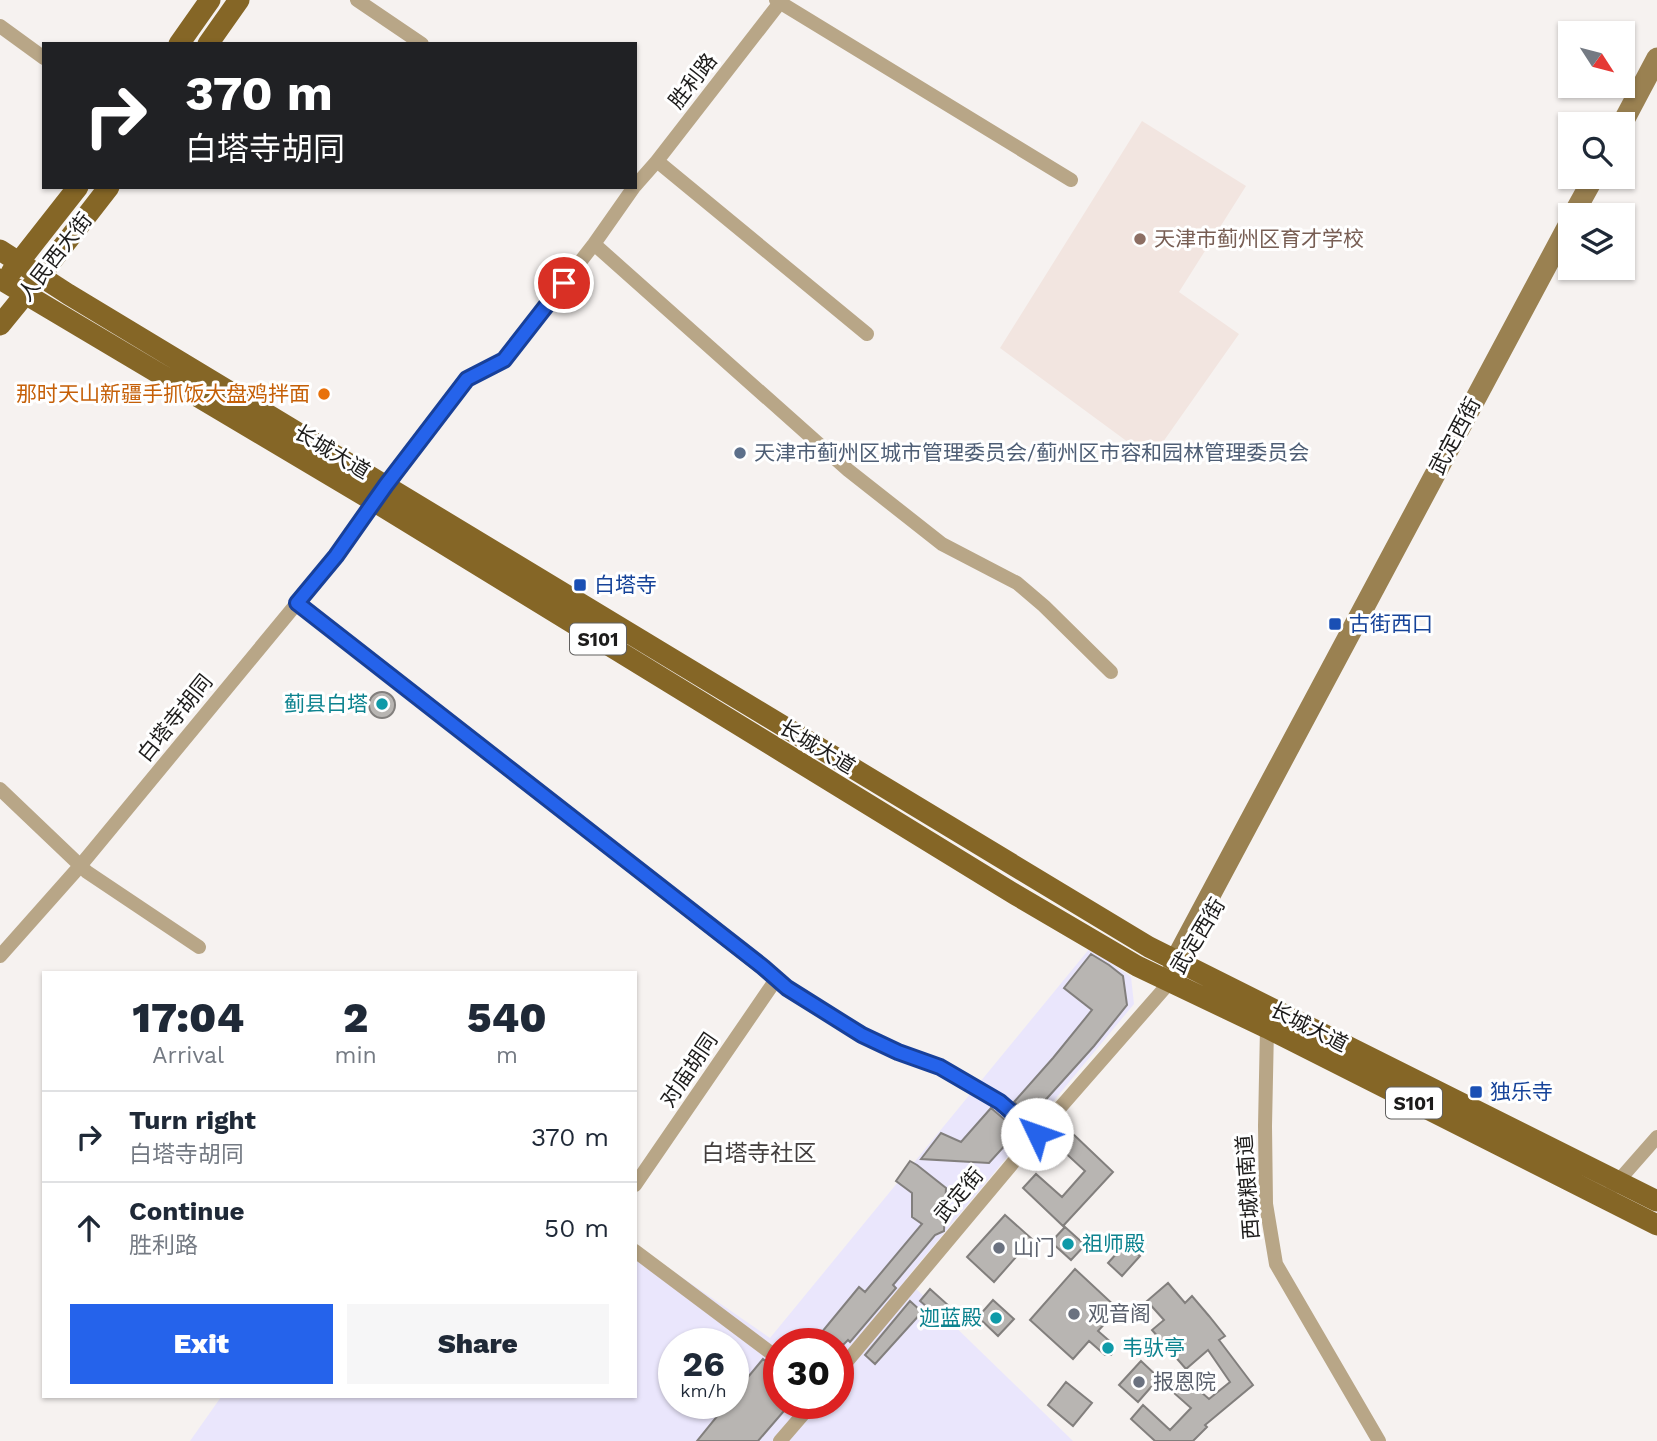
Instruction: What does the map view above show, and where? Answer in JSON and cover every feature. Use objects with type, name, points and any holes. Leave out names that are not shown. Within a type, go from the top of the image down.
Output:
[{"type":"main road","points":[[180,42],[210,0]]},
{"type":"main road","points":[[209,42],[239,0]]},
{"type":"main road","name":"人民西大街","points":[[1,282],[76,189]]},
{"type":"main road","name":"人民西大街","points":[[0,325],[107,189]]},
{"type":"main road","name":"长城大道","points":[[0,250],[1016,895],[1137,966],[1267,1028],[1657,1226]]},
{"type":"main road","name":"长城大道","points":[[1,282],[381,493],[810,743],[1149,947],[1657,1201]]},
{"type":"street","points":[[357,0],[419,42]]},
{"type":"street","points":[[780,1],[1071,180]]},
{"type":"street","name":"胜利路","points":[[637,185],[780,1]]},
{"type":"street","points":[[0,26],[42,57]]},
{"type":"street","points":[[1628,112],[1657,58]]},
{"type":"street","points":[[1635,117],[1657,76]]},
{"type":"street","points":[[657,161],[867,334]]},
{"type":"street","name":"胜利路","points":[[381,493],[467,379],[504,360],[634,189]]},
{"type":"street","points":[[594,244],[848,470],[942,544],[1017,583],[1111,672]]},
{"type":"street","name":"武定西街","points":[[1181,962],[1558,245]]},
{"type":"street","name":"武定西街","points":[[1170,982],[1558,263]]},
{"type":"street","name":"白塔寺胡同","points":[[0,956],[80,866],[336,556],[381,493]]},
{"type":"street","points":[[297,603],[787,988],[862,1035],[940,1067],[1000,1102],[1037,1134]]},
{"type":"street","points":[[0,789],[87,872],[199,947]]},
{"type":"street","name":"对庙胡同","points":[[637,1182],[776,978]]},
{"type":"street","name":"武定街","points":[[854,1353],[1037,1134],[1170,982]]},
{"type":"street","name":"西城粮南道","points":[[1267,1028],[1266,1203],[1276,1264],[1379,1441]]},
{"type":"street","points":[[1604,1199],[1616,1181],[1657,1137]]},
{"type":"street","points":[[637,1252],[763,1347]]},
{"type":"street","points":[[780,1441],[799,1419]]},
{"type":"shaded area","name":"天津市蓟州区育才学校","points":[[1142,121],[1246,186],[1179,292],[1239,334],[1151,459],[1000,348]]},
{"type":"shaded area","points":[[1090,948],[1131,977],[1134,1004],[906,1279],[1073,1441],[190,1441],[220,1398],[637,1398],[637,1246],[763,1333],[763,1419],[854,1419],[854,1328],[778,1328]]},
{"type":"building","name":"蓟县白塔","points":[[382,692],[391,696],[395,705],[391,714],[382,718],[373,714],[369,705],[373,696]]},
{"type":"building","points":[[1091,954],[1123,976],[1127,1005],[1031,1116],[1014,1102],[1092,1010],[1064,988]]},
{"type":"building","points":[[991,1108],[1018,1131],[989,1163],[921,1159],[941,1133],[961,1142]]},
{"type":"building","points":[[1072,1133],[1113,1172],[1063,1226],[1023,1188],[1036,1174],[1062,1197],[1085,1171],[1059,1147]]},
{"type":"building","points":[[910,1161],[946,1188],[944,1231],[935,1235],[893,1285],[896,1288],[854,1337],[854,1328],[825,1328],[859,1287],[865,1292],[922,1224],[912,1217],[912,1193],[896,1181]]},
{"type":"building","name":"山门","points":[[1005,1215],[1032,1239],[994,1282],[967,1257]]},
{"type":"building","name":"祖师殿","points":[[1065,1227],[1085,1245],[1071,1260],[1051,1242]]},
{"type":"building","points":[[1126,1243],[1140,1256],[1122,1276],[1108,1263]]},
{"type":"building","name":"观音阁","points":[[1075,1269],[1118,1309],[1098,1331],[1114,1345],[1111,1355],[1105,1355],[1089,1341],[1073,1359],[1030,1320]]},
{"type":"building","points":[[1168,1283],[1185,1303],[1192,1296],[1209,1316],[1225,1336],[1219,1340],[1253,1385],[1205,1425],[1207,1427],[1193,1441],[1155,1441],[1131,1419],[1143,1405],[1170,1430],[1191,1408],[1165,1385],[1177,1371],[1209,1399],[1230,1382],[1208,1350],[1186,1369],[1152,1330],[1164,1320],[1147,1301]]},
{"type":"building","points":[[930,1289],[949,1306],[939,1317],[920,1301]]},
{"type":"building","name":"迦蓝殿","points":[[993,1300],[1014,1319],[998,1336],[978,1317]]},
{"type":"building","points":[[910,1301],[922,1312],[875,1364],[865,1355]]},
{"type":"building","points":[[763,1359],[763,1419],[777,1419],[758,1441],[697,1441],[715,1419],[749,1419],[749,1376]]},
{"type":"building","name":"报恩院","points":[[1141,1361],[1159,1378],[1138,1402],[1119,1385]]},
{"type":"building","points":[[1066,1382],[1092,1403],[1073,1426],[1048,1405]]},
{"type":"place","name":"天津市蓟州区育才学校","points":[[1140,239]]},
{"type":"place","name":"那时天山新疆手抓饭大盘鸡拌面","points":[[324,394]]},
{"type":"place","name":"天津市蓟州区城市管理委员会/蓟州区市容和园林管理委员会","points":[[740,453]]},
{"type":"place","name":"白塔寺","points":[[580,585]]},
{"type":"place","name":"古街西口","points":[[1335,624]]},
{"type":"place","name":"蓟县白塔","points":[[382,704]]},
{"type":"place","name":"独乐寺","points":[[1476,1092]]},
{"type":"place","name":"祖师殿","points":[[1068,1244]]},
{"type":"place","name":"山门","points":[[999,1248]]},
{"type":"place","name":"观音阁","points":[[1074,1314]]},
{"type":"place","name":"迦蓝殿","points":[[996,1318]]},
{"type":"place","name":"韦驮亭","points":[[1108,1348]]},
{"type":"place","name":"报恩院","points":[[1139,1382]]},
{"type":"district","name":"白塔寺社区","points":[[759,1153]]},
{"type":"route","points":[[564,283],[504,360],[467,379],[336,556],[297,603],[787,988],[862,1035],[940,1067],[1000,1102],[1037,1134]]}]
